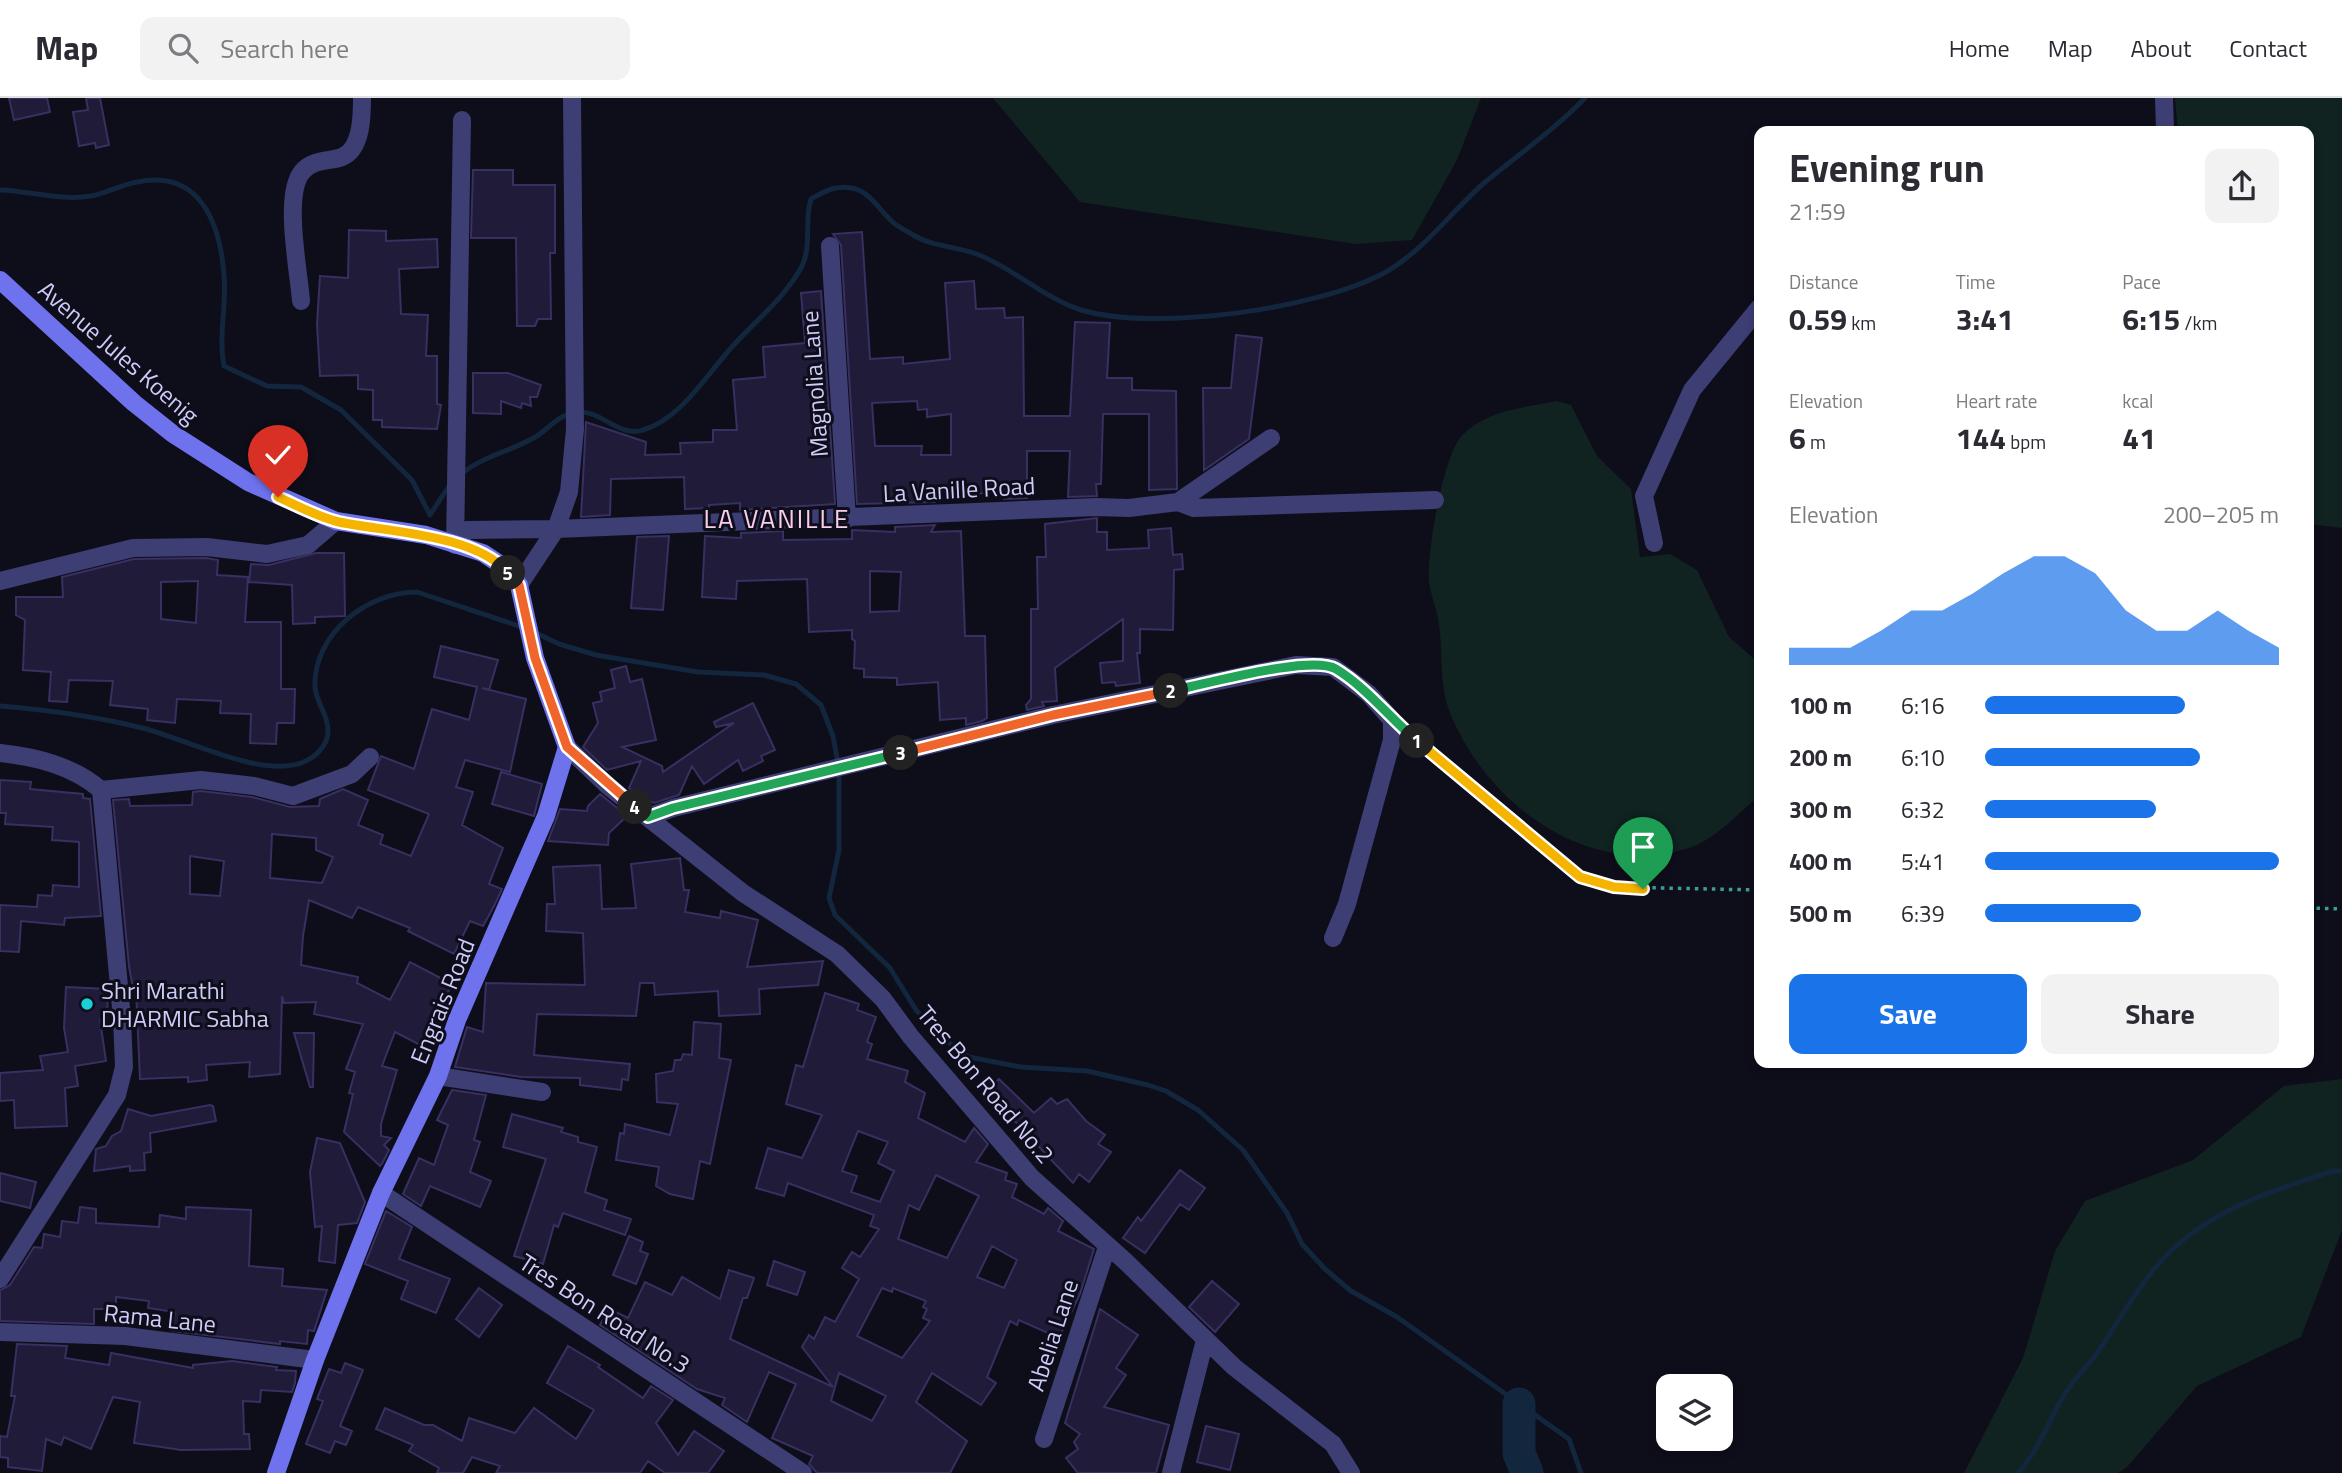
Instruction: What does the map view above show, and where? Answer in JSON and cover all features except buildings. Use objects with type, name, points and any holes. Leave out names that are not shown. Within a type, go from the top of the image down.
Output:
[{"type":"street","points":[[302,301],[294,227],[295,188],[302,172],[312,164],[344,157],[353,149],[362,115],[362,98]]},
{"type":"street","points":[[567,747],[528,635],[521,594],[556,529],[569,492],[575,429],[572,98]]},
{"type":"street","points":[[2164,98],[2165,126]]},
{"type":"street","points":[[455,545],[462,120]]},
{"type":"street","name":"Magnolia Lane","points":[[830,246],[847,519]]},
{"type":"street","name":"Avenue Jules Koenig","points":[[0,280],[134,403],[173,434],[248,482],[336,521],[426,535],[483,553],[504,567],[521,594]]},
{"type":"street","points":[[1654,543],[1644,496],[1692,390],[1754,314]]},
{"type":"street","name":"La Vanille Road","points":[[1178,502],[1271,438]]},
{"type":"street","name":"La Vanille Road","points":[[455,545],[467,530],[1129,508],[1178,502],[1194,508],[1434,500]]},
{"type":"street","points":[[0,581],[133,548],[207,547],[267,554],[308,545],[336,521]]},
{"type":"street","points":[[648,817],[673,808],[1053,715],[1296,665],[1333,667],[1369,694],[1392,720],[1392,740],[1347,904],[1333,938]]},
{"type":"street","name":"Tres Bon Road No.2","points":[[567,747],[608,786],[743,893],[837,954],[883,999],[1019,1164],[1234,1367],[1333,1444],[1351,1473]]},
{"type":"street","name":"Engrais Road","points":[[276,1473],[315,1360],[381,1193],[438,1076],[457,1020],[546,816],[567,747]]},
{"type":"street","points":[[0,753],[25,756],[81,774],[101,790],[201,780],[254,786],[293,796],[352,774],[370,758]]},
{"type":"street","points":[[0,1279],[117,1095],[124,1067],[101,790]]},
{"type":"street","points":[[438,1076],[542,1092]]},
{"type":"street","name":"Tres Bon Road No.3","points":[[381,1193],[803,1473]]},
{"type":"street","name":"Abelia Lane","points":[[1044,1439],[1107,1247]]},
{"type":"street","name":"Rama Lane","points":[[0,1332],[125,1336],[315,1360]]},
{"type":"street","points":[[1171,1473],[1205,1340]]},
{"type":"path","points":[[1392,720],[1580,877],[1614,887],[1754,890]]},
{"type":"path","points":[[2314,908],[2342,909]]},
{"type":"green space","points":[[993,98],[1481,98],[1457,160],[1412,240],[1356,244],[1080,202]]},
{"type":"green space","points":[[2175,98],[2342,98],[2342,528],[2314,525],[2314,126],[2178,126]]},
{"type":"green space","points":[[1557,401],[1571,405],[1597,456],[1631,489],[1640,557],[1670,554],[1697,570],[1729,637],[1754,659],[1754,800],[1716,833],[1686,849],[1649,855],[1612,853],[1577,843],[1544,826],[1515,804],[1488,777],[1467,746],[1450,713],[1443,680],[1439,624],[1429,582],[1430,551],[1437,508],[1448,466],[1460,438],[1480,421],[1518,408]]},
{"type":"green space","points":[[2342,1079],[2342,1230],[2301,1337],[2197,1386],[2127,1467],[2118,1473],[1964,1473],[2023,1358],[2055,1251],[2085,1201],[2193,1160],[2284,1086]]},
{"type":"waterway","points":[[461,474],[537,436],[572,413],[594,415],[618,427],[634,431],[643,430],[669,416],[692,394],[795,278],[805,258],[811,199],[833,189],[856,189],[872,200],[895,224],[913,235],[979,255],[1054,298],[1081,310],[1150,319],[1236,313],[1320,297],[1386,272],[1413,253],[1484,183],[1548,132],[1585,98]]},
{"type":"waterway","points":[[0,190],[80,197],[97,195],[137,182],[159,180],[177,184],[191,192],[203,204],[211,219],[222,256],[225,287],[222,343],[224,366],[267,386],[301,387],[341,410],[412,480],[430,515]]},
{"type":"waterway","points":[[430,515],[451,483]]},
{"type":"waterway","points":[[0,706],[107,720],[160,733],[247,762],[289,766],[306,761],[319,752],[326,742],[326,718],[315,687],[317,668],[323,650],[333,634],[362,608],[380,599],[417,592],[525,628]]},
{"type":"waterway","points":[[534,632],[559,644],[596,655],[698,672],[764,675],[796,684],[821,705],[833,736],[839,769],[839,850],[829,898],[835,915],[890,968],[916,1010],[941,1037],[969,1057],[1021,1067],[1087,1071],[1148,1085],[1166,1091],[1198,1110],[1243,1150],[1287,1213],[1302,1244],[1325,1269],[1351,1291],[1397,1317],[1569,1439],[1581,1473]]},
{"type":"waterway","points":[[2018,1473],[2038,1446],[2068,1389],[2100,1349],[2142,1284],[2172,1250],[2189,1235],[2227,1211],[2312,1178],[2342,1171]]},
{"type":"waterway","points":[[1519,1404],[1519,1453],[1527,1473]]},
{"type":"place","name":"Shri Marathi DHARMIC Sabha","points":[[87,1004]]},
{"type":"district","name":"LA VANILLE","points":[[777,518]]},
{"type":"route","points":[[278,497],[336,521],[426,535],[483,553],[504,567],[519,585],[528,635],[567,747],[608,786],[648,817],[673,808],[1053,715],[1296,665],[1333,667],[1369,694],[1392,720],[1580,877],[1614,887],[1643,889]]}]
